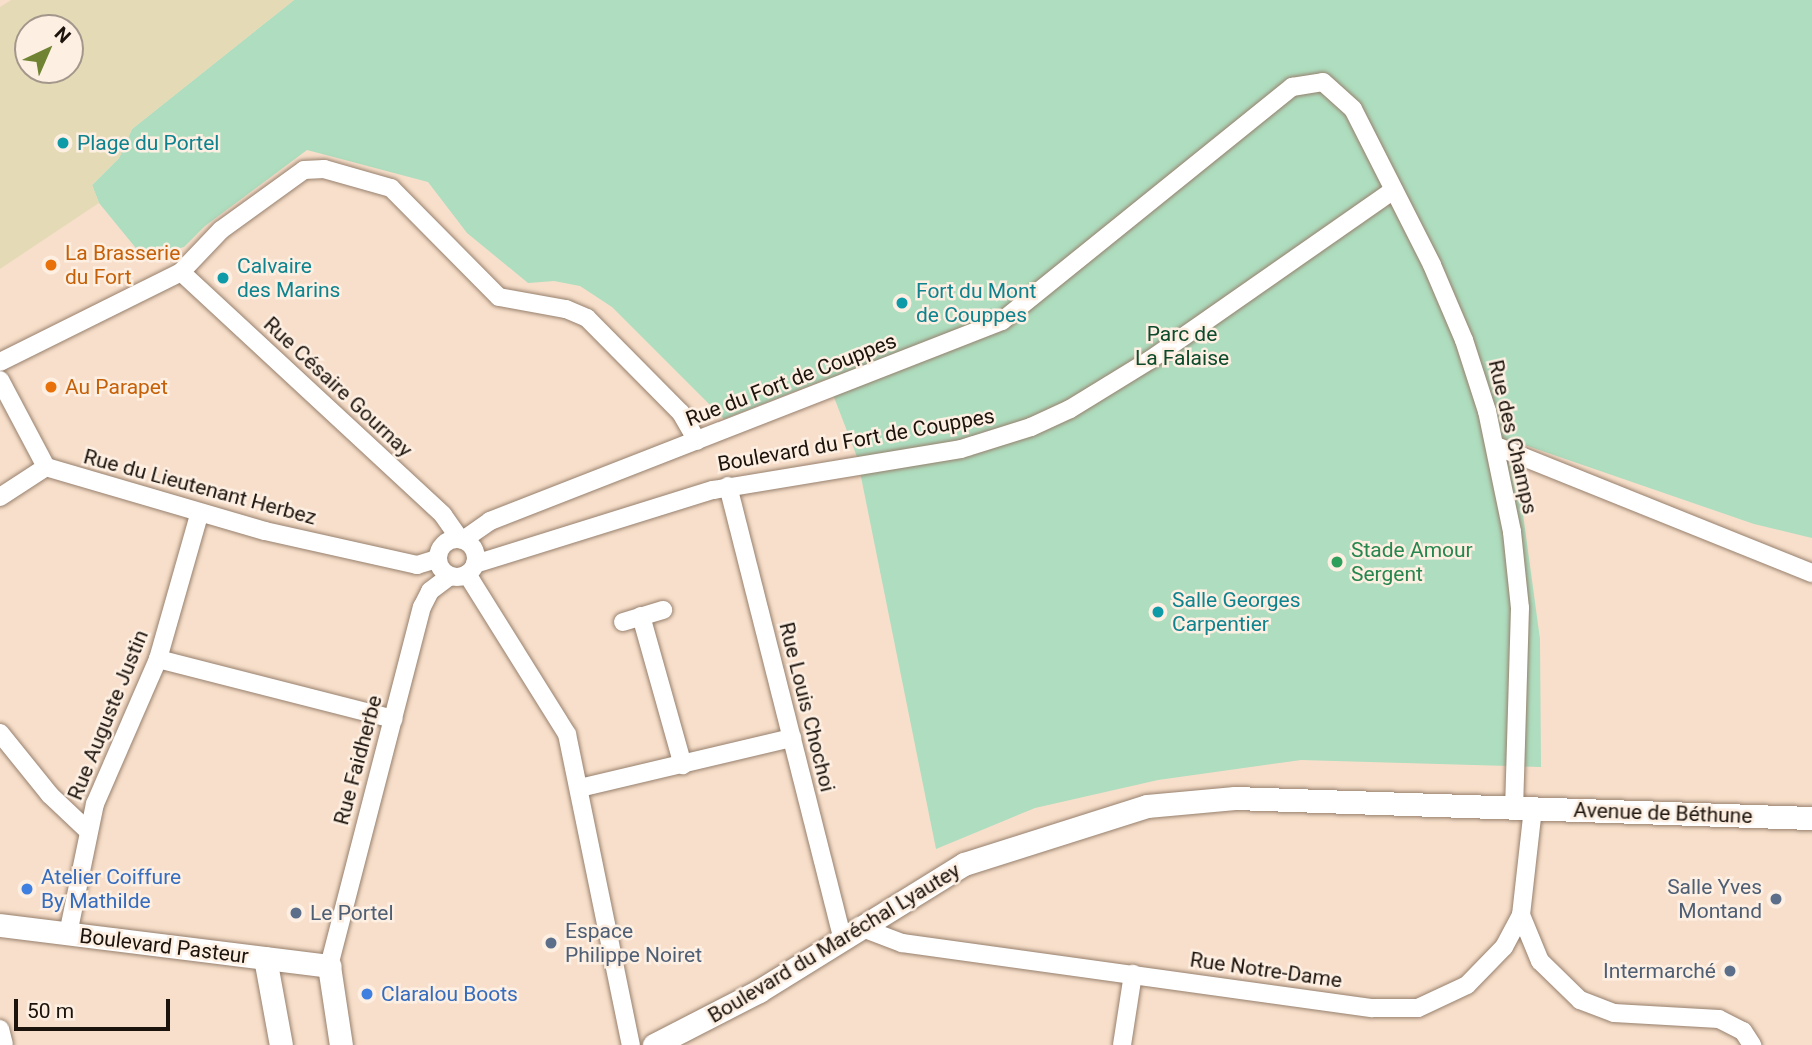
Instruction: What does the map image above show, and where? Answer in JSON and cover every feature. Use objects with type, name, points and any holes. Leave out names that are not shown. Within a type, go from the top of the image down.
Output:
[{"type":"street","name":"Rue des Champs","points":[[1316,81],[1330,85],[1348,101],[1394,190],[1464,340],[1496,446],[1512,532],[1520,616],[1524,807]]},
{"type":"street","name":"Rue du Fort de Couppes","points":[[438,559],[445,542],[462,539],[491,521],[1002,321],[1293,87],[1316,81]]},
{"type":"street","points":[[0,362],[181,272],[221,230],[304,170],[324,169],[391,188],[405,197],[456,259],[499,297],[566,309],[587,318],[681,413],[697,441]]},
{"type":"street","name":"Boulevard du Fort de Couppes","points":[[464,571],[728,486],[961,449],[1046,421],[1150,360],[1394,190]]},
{"type":"street","name":"Rue Césaire Gournay","points":[[181,272],[443,515],[475,551],[464,571]]},
{"type":"street","points":[[0,380],[46,467],[0,497]]},
{"type":"street","points":[[1496,446],[1812,573]]},
{"type":"street","name":"Rue du Lieutenant Herbez","points":[[46,467],[198,514],[417,565],[438,559]]},
{"type":"street","name":"Rue Louis Chochoi","points":[[728,486],[792,738],[851,933]]},
{"type":"street","name":"Rue Auguste Justin","points":[[68,934],[88,831],[103,782],[158,659],[198,514]]},
{"type":"street","points":[[438,559],[464,571],[514,654],[563,725],[580,788],[631,1045]]},
{"type":"street","name":"Rue Faidherbe","points":[[328,966],[425,599],[464,571]]},
{"type":"street","points":[[623,622],[663,610]]},
{"type":"street","points":[[642,617],[683,765]]},
{"type":"street","points":[[158,659],[393,719]]},
{"type":"street","points":[[0,733],[50,795],[88,831]]},
{"type":"street","points":[[580,788],[792,738]]},
{"type":"street","name":"Boulevard du Maréchal Lyautey","points":[[654,1045],[730,1007],[980,858],[1147,806],[1235,798],[1524,807]]},
{"type":"street","name":"Avenue de Béthune","points":[[1524,807],[1812,818]]},
{"type":"street","name":"Rue Notre-Dame","points":[[851,933],[902,943],[1373,1008],[1418,1008],[1444,1000],[1479,975],[1504,947],[1521,915],[1524,807]]},
{"type":"street","points":[[1521,915],[1540,961],[1580,1000],[1614,1013],[1719,1019],[1735,1025],[1752,1045]]},
{"type":"street","name":"Boulevard Pasteur","points":[[0,925],[328,966]]},
{"type":"street","points":[[265,958],[281,1045]]},
{"type":"street","points":[[328,966],[341,1045]]},
{"type":"street","points":[[1122,1045],[1133,974]]},
{"type":"street","points":[[0,1029],[4,1045]]},
{"type":"green space","name":"Parc de La Falaise","points":[[294,0],[1812,0],[1812,538],[1754,524],[1513,441],[1540,639],[1541,767],[1301,760],[1158,780],[1035,808],[936,849],[857,457],[827,379],[724,419],[612,307],[580,286],[554,281],[528,283],[467,233],[428,182],[307,150],[205,226],[184,247],[144,258],[99,203],[92,185],[119,158],[132,129]]},
{"type":"sand","name":"Plage du Portel","points":[[11,0],[294,0],[132,129],[119,158],[92,185],[99,203],[0,269],[0,7]]},
{"type":"place","name":"Plage du Portel","points":[[63,143]]},
{"type":"place","name":"La Brasserie du Fort","points":[[51,265]]},
{"type":"place","name":"Calvaire des Marins","points":[[223,278]]},
{"type":"place","name":"Fort du Mont de Couppes","points":[[902,303]]},
{"type":"place","name":"Au Parapet","points":[[51,387]]},
{"type":"place","name":"Stade Amour Sergent","points":[[1337,562]]},
{"type":"place","name":"Salle Georges Carpentier","points":[[1158,612]]},
{"type":"place","name":"Atelier Coiffure By Mathilde","points":[[27,889]]},
{"type":"place","name":"Salle Yves Montand","points":[[1776,899]]},
{"type":"place","name":"Le Portel","points":[[296,913]]},
{"type":"place","name":"Espace Philippe Noiret","points":[[551,943]]},
{"type":"place","name":"Intermarché","points":[[1730,971]]},
{"type":"place","name":"Claralou Boots","points":[[367,994]]}]
